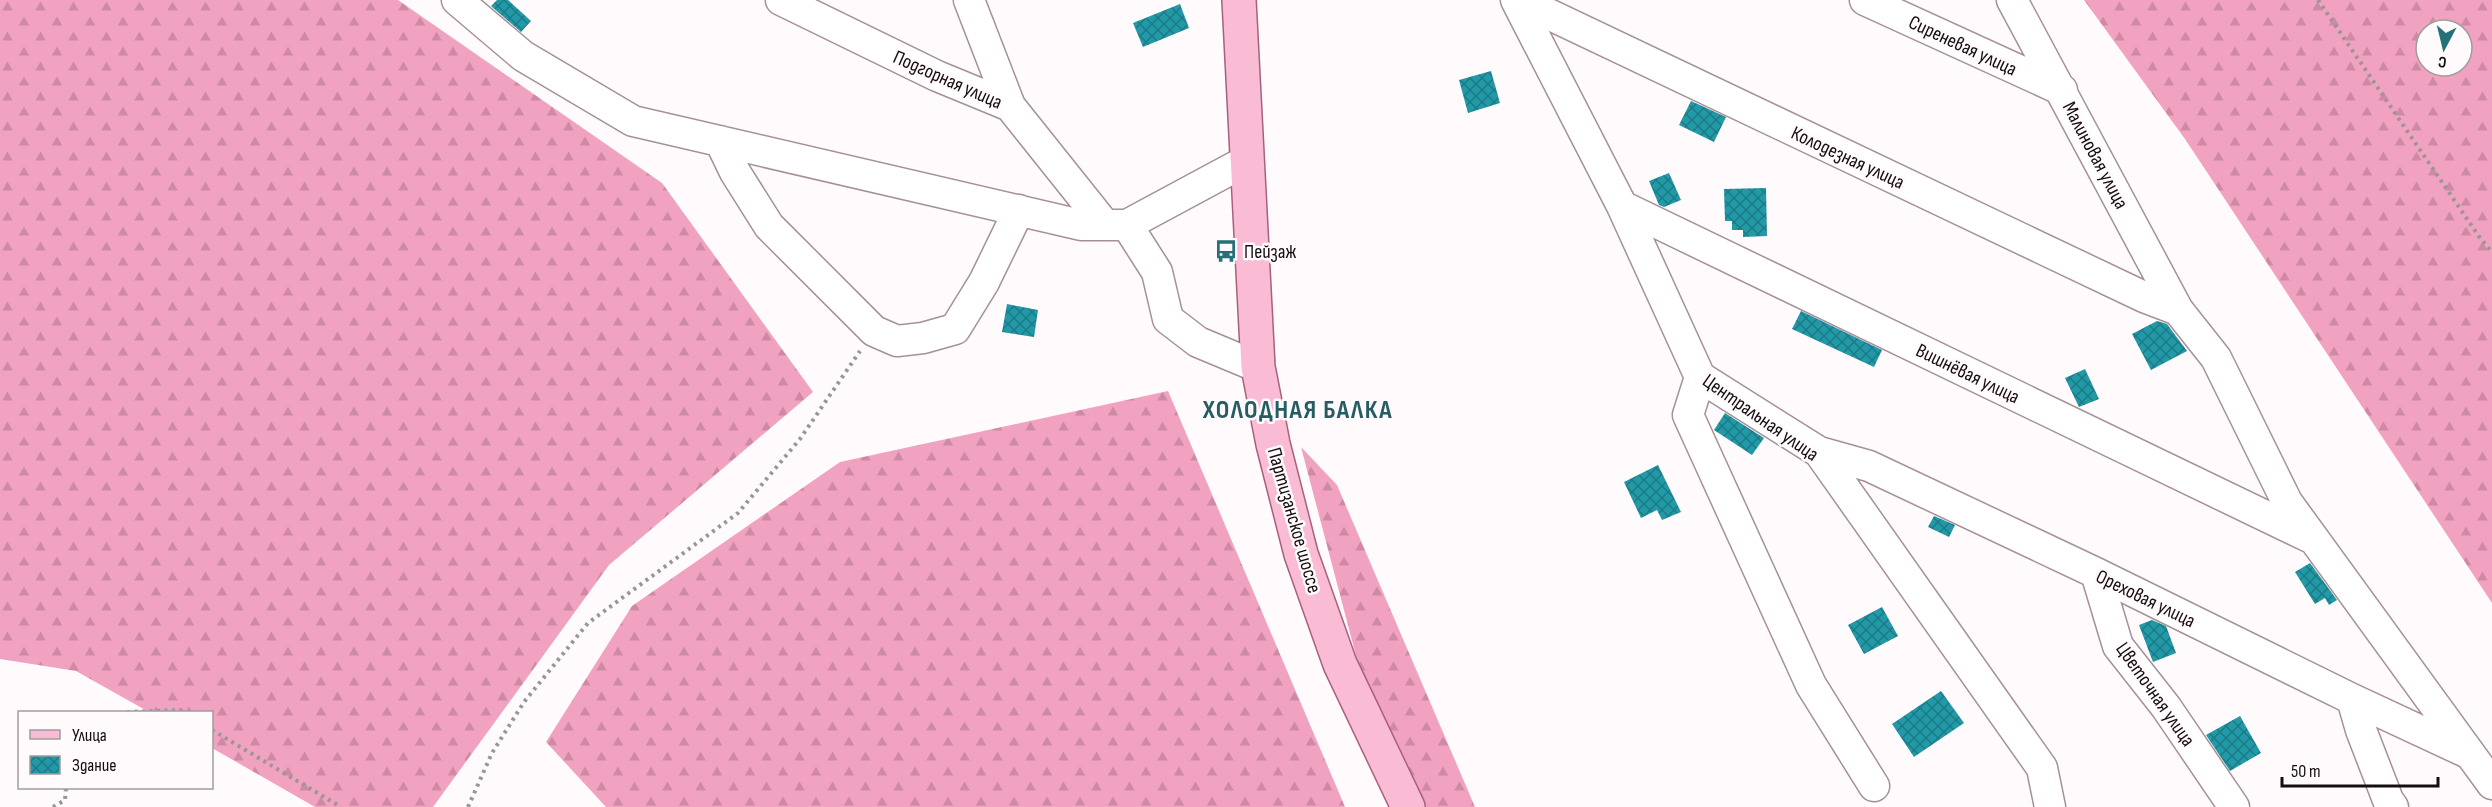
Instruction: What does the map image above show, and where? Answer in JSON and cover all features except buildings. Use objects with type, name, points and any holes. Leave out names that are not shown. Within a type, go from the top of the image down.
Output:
[{"type":"main road","name":"Партизанское шоссе","points":[[1239,0],[1258,367],[1273,444],[1301,554],[1340,664],[1408,807]]},
{"type":"street","points":[[457,0],[523,56],[633,121],[1081,225],[1116,225],[1246,161]]},
{"type":"street","name":"Подгорная улица","points":[[781,0],[936,76],[1010,106],[1157,272],[1168,319],[1198,342],[1258,367]]},
{"type":"street","points":[[969,0],[1010,106]]},
{"type":"street","name":"Центральная улица","points":[[1517,0],[1623,206],[1700,377],[1819,452],[2042,768],[2050,807]]},
{"type":"street","name":"Колодезная улица","points":[[1517,0],[2144,297],[2178,310]]},
{"type":"street","name":"Сиреневая улица","points":[[1865,0],[2062,90]]},
{"type":"street","name":"Малиновая улица","points":[[2012,0],[2178,310],[2216,358],[2287,502],[2492,784]]},
{"type":"street","points":[[720,141],[735,172],[769,226],[874,331],[897,341],[923,338],[955,329],[984,282],[1018,210]]},
{"type":"street","name":"Вишнёвая улица","points":[[1623,206],[2313,539]]},
{"type":"street","points":[[1700,377],[1688,415],[1811,685],[1874,786]]},
{"type":"street","name":"Ореховая улица","points":[[1819,452],[1869,466],[2470,754]]},
{"type":"street","name":"Цветочная улица","points":[[2096,573],[2118,646],[2166,707],[2234,807]]},
{"type":"street","points":[[2352,699],[2361,730],[2388,800],[2393,807]]},
{"type":"path","points":[[2318,0],[2480,238],[2492,252]]},
{"type":"path","points":[[468,807],[492,753],[524,702],[588,623],[738,513],[800,439],[874,331]]},
{"type":"path","points":[[154,711],[182,711]]},
{"type":"path","points":[[213,731],[341,807]]},
{"type":"path","points":[[53,807],[64,800],[66,789]]},
{"type":"green space","points":[[0,0],[398,0],[662,183],[813,392],[609,565],[433,807],[315,807],[213,749],[213,711],[147,711],[76,671],[0,659]]},
{"type":"green space","points":[[2084,0],[2492,0],[2492,603],[2185,139]]},
{"type":"green space","points":[[1168,391],[1345,807],[606,807],[546,742],[632,606],[840,462]]},
{"type":"green space","points":[[1301,447],[1337,485],[1475,807],[1420,807],[1364,686]]},
{"type":"place","name":"Пейзаж","points":[[1226,251]]},
{"type":"district","name":"ХОЛОДНАЯ БАЛКА","points":[[1298,409]]}]
